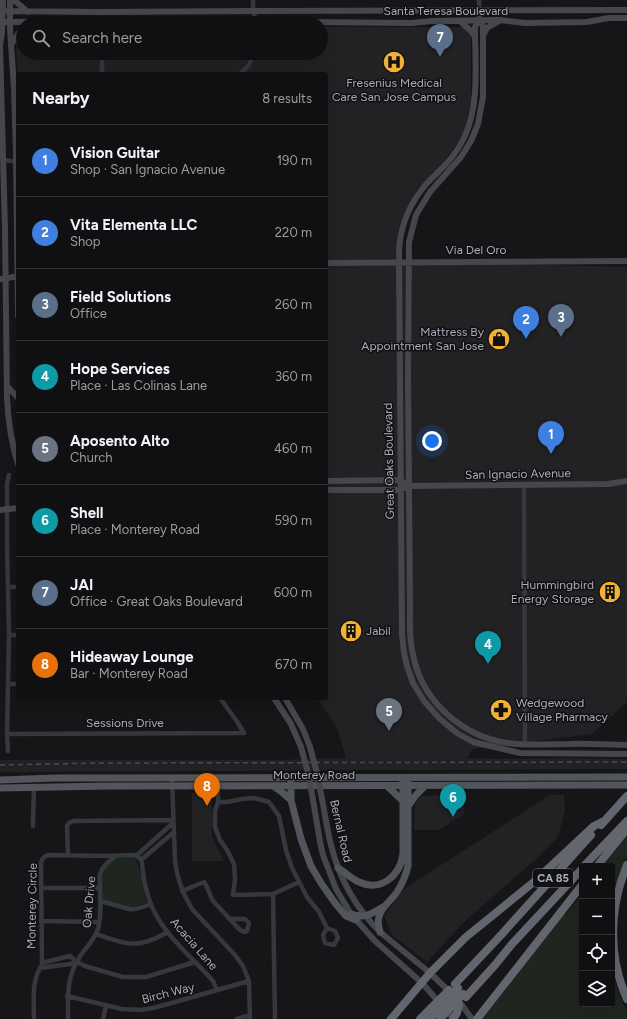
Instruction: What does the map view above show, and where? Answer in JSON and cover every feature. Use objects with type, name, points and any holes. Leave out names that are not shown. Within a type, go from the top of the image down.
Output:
[{"type":"highway","name":"CA 85","points":[[420,1019],[434,1015],[472,966],[625,798]]},
{"type":"highway","points":[[391,1019],[430,973],[466,937],[535,881],[594,826],[604,821]]},
{"type":"highway","name":"CA 85","points":[[587,863],[627,821]]},
{"type":"highway","points":[[600,863],[627,829]]},
{"type":"highway","points":[[627,865],[617,897],[613,923],[613,940],[616,967],[627,1000]]},
{"type":"highway","name":"CA 85","points":[[465,996],[579,872]]},
{"type":"highway","points":[[477,1019],[579,889]]},
{"type":"highway","points":[[434,1015],[465,996]]},
{"type":"highway","points":[[446,1019],[465,996]]},
{"type":"highway","points":[[453,1019],[457,1013],[458,1005]]},
{"type":"main road","points":[[3,0],[1,11],[2,34],[0,44],[4,160],[3,275],[9,428],[16,457]]},
{"type":"main road","points":[[10,0],[16,137]]},
{"type":"main road","points":[[14,0],[28,12]]},
{"type":"main road","name":"Santa Teresa Boulevard","points":[[1,11],[627,10]]},
{"type":"main road","name":"Great Oaks Boulevard","points":[[479,11],[479,20],[482,26],[483,37],[483,97],[478,124],[471,141],[461,157],[430,192],[416,215],[409,242],[408,376],[410,635],[412,652],[419,674],[431,696],[450,718],[471,732],[498,742],[509,744],[627,745]]},
{"type":"main road","name":"Santa Teresa Boulevard","points":[[328,22],[412,23],[460,20],[500,20],[525,23],[587,22],[610,18],[627,18]]},
{"type":"main road","points":[[460,20],[469,28],[475,37]]},
{"type":"main road","name":"Great Oaks Boulevard","points":[[479,20],[475,27],[475,96],[471,121],[455,153],[442,169],[423,187],[404,222],[400,242],[400,490],[402,634],[404,653],[410,674],[422,696],[440,719],[473,742],[520,753],[627,754]]},
{"type":"main road","points":[[483,37],[487,28],[500,20]]},
{"type":"main road","name":"Santa Teresa Boulevard","points":[[1,22],[16,22]]},
{"type":"main road","points":[[11,45],[16,37]]},
{"type":"main road","name":"Via Del Oro","points":[[328,262],[627,261]]},
{"type":"main road","points":[[3,275],[16,276]]},
{"type":"main road","points":[[400,372],[408,376]]},
{"type":"main road","points":[[7,386],[16,396]]},
{"type":"main road","points":[[328,481],[400,480],[409,486]]},
{"type":"main road","name":"San Ignacio Avenue","points":[[328,490],[400,490],[409,486],[464,486],[489,484],[608,484],[627,481]]},
{"type":"main road","points":[[0,510],[16,508]]},
{"type":"main road","points":[[402,588],[410,588]]},
{"type":"main road","name":"Bernal Road","points":[[275,700],[291,724],[301,747],[307,767],[323,855],[336,889],[351,914],[366,932],[422,983],[453,1019]]},
{"type":"main road","name":"Bernal Road","points":[[286,700],[303,729],[310,747],[317,773],[331,846],[338,868],[350,894],[380,932],[430,973],[455,997],[472,1019]]},
{"type":"main road","points":[[506,750],[510,748],[521,748],[524,747],[525,744]]},
{"type":"main road","points":[[292,777],[291,800],[300,839],[307,857],[315,874],[327,893],[346,916],[356,920]]},
{"type":"main road","points":[[380,932],[378,918],[381,911],[401,885],[408,866],[406,777]]},
{"type":"main road","name":"Monterey Road","points":[[0,780],[55,778],[627,777]]},
{"type":"main road","name":"Monterey Road","points":[[0,788],[627,785]]},
{"type":"main road","points":[[273,786],[291,800]]},
{"type":"main road","points":[[387,786],[406,803]]},
{"type":"main road","points":[[338,868],[356,880],[368,885],[374,885],[390,879],[400,866],[403,854],[406,803],[426,786]]},
{"type":"main road","points":[[351,914],[359,917],[366,916],[386,904]]},
{"type":"street","points":[[253,0],[254,16]]},
{"type":"street","points":[[479,0],[479,11]]},
{"type":"street","points":[[102,60],[102,72]]},
{"type":"street","points":[[242,72],[249,65],[251,60]]},
{"type":"street","points":[[4,160],[16,162]]},
{"type":"street","points":[[8,751],[9,635],[7,484],[9,475]]},
{"type":"street","points":[[524,484],[525,744]]},
{"type":"street","points":[[8,587],[16,587]]},
{"type":"street","points":[[9,635],[16,635]]},
{"type":"street","points":[[8,684],[16,684]]},
{"type":"street","name":"Sessions Drive","points":[[7,734],[244,733],[221,700]]},
{"type":"street","points":[[172,778],[176,869],[182,891],[196,913],[243,966],[249,981],[250,1017],[237,1019]]},
{"type":"street","points":[[218,786],[215,827],[220,840],[234,864],[235,879],[233,895],[272,894],[299,882]]},
{"type":"street","points":[[33,826],[34,787]]},
{"type":"street","points":[[218,802],[254,798],[270,802],[279,816],[286,850],[292,868],[307,897],[328,928]]},
{"type":"street","points":[[73,821],[173,822],[137,855],[68,855],[67,826],[73,821]]},
{"type":"street","points":[[137,855],[141,863],[174,832]]},
{"type":"street","name":"Monterey Circle","points":[[34,1019],[34,988],[37,972],[42,965],[41,860],[48,855],[68,855]]},
{"type":"street","name":"Oak Drive","points":[[68,1019],[67,996],[71,975],[77,962],[96,934],[100,922],[100,874],[106,864],[116,856]]},
{"type":"street","name":"Acacia Lane","points":[[141,863],[151,904],[156,914],[168,932],[213,981],[217,990]]},
{"type":"street","points":[[182,891],[204,882],[208,887],[213,901],[231,919]]},
{"type":"street","points":[[41,888],[100,888]]},
{"type":"street","points":[[272,894],[275,1019]]},
{"type":"street","points":[[100,901],[134,910],[151,904]]},
{"type":"street","points":[[41,921],[100,922]]},
{"type":"street","points":[[96,934],[125,943],[135,944],[145,942],[168,932]]},
{"type":"street","points":[[42,963],[70,956],[85,966],[123,977],[146,977],[195,962]]},
{"type":"street","points":[[40,968],[77,962]]},
{"type":"street","name":"Birch Way","points":[[67,996],[122,1009],[147,1009],[249,981]]},
{"type":"street","points":[[103,1019],[106,1006]]},
{"type":"shaded area","points":[[328,27],[471,27],[471,101],[464,134],[446,159],[417,190],[403,217],[395,259],[401,261],[627,267],[627,702],[592,734],[473,749],[467,758],[627,759],[627,769],[0,772],[0,760],[276,760],[346,758],[337,728],[318,700],[328,700],[328,72],[17,72],[17,60],[328,60]]},
{"type":"shaded area","points":[[192,793],[212,793],[212,837],[224,861],[192,861]]},
{"type":"shaded area","points":[[463,794],[464,814],[439,830],[414,830],[415,804],[419,798],[422,796]]},
{"type":"shaded area","points":[[550,795],[564,795],[565,810],[558,837],[534,861],[465,921],[427,962],[392,935],[384,916],[404,889]]},
{"type":"shaded area","points":[[627,835],[627,856],[615,888],[615,863],[604,863]]},
{"type":"shaded area","points":[[134,857],[139,867],[147,903],[129,908],[100,899],[101,874],[107,865],[117,858]]},
{"type":"shaded area","points":[[579,898],[579,1007],[615,1007],[615,980],[619,994],[627,1011],[627,1019],[482,1019],[500,995],[505,991],[561,916],[567,913]]},
{"type":"railway","points":[[0,765],[100,763],[627,762]]},
{"type":"place","name":"JAI","points":[[440,57]]},
{"type":"place","name":"Fresenius Medical Care San Jose Campus","points":[[394,62]]},
{"type":"place","name":"Field Solutions","points":[[561,337]]},
{"type":"place","name":"Mattress By Appointment San Jose","points":[[499,339]]},
{"type":"place","name":"Vita Elementa LLC","points":[[526,339]]},
{"type":"place","name":"Vision Guitar","points":[[551,454]]},
{"type":"place","name":"Hummingbird Energy Storage","points":[[610,592]]},
{"type":"place","name":"Jabil","points":[[351,631]]},
{"type":"place","name":"Hope Services","points":[[488,664]]},
{"type":"place","name":"Wedgewood Village Pharmacy","points":[[501,710]]},
{"type":"place","name":"Aposento Alto","points":[[389,731]]},
{"type":"place","name":"Hideaway Lounge","points":[[207,806]]},
{"type":"place","name":"Shell","points":[[453,817]]}]
